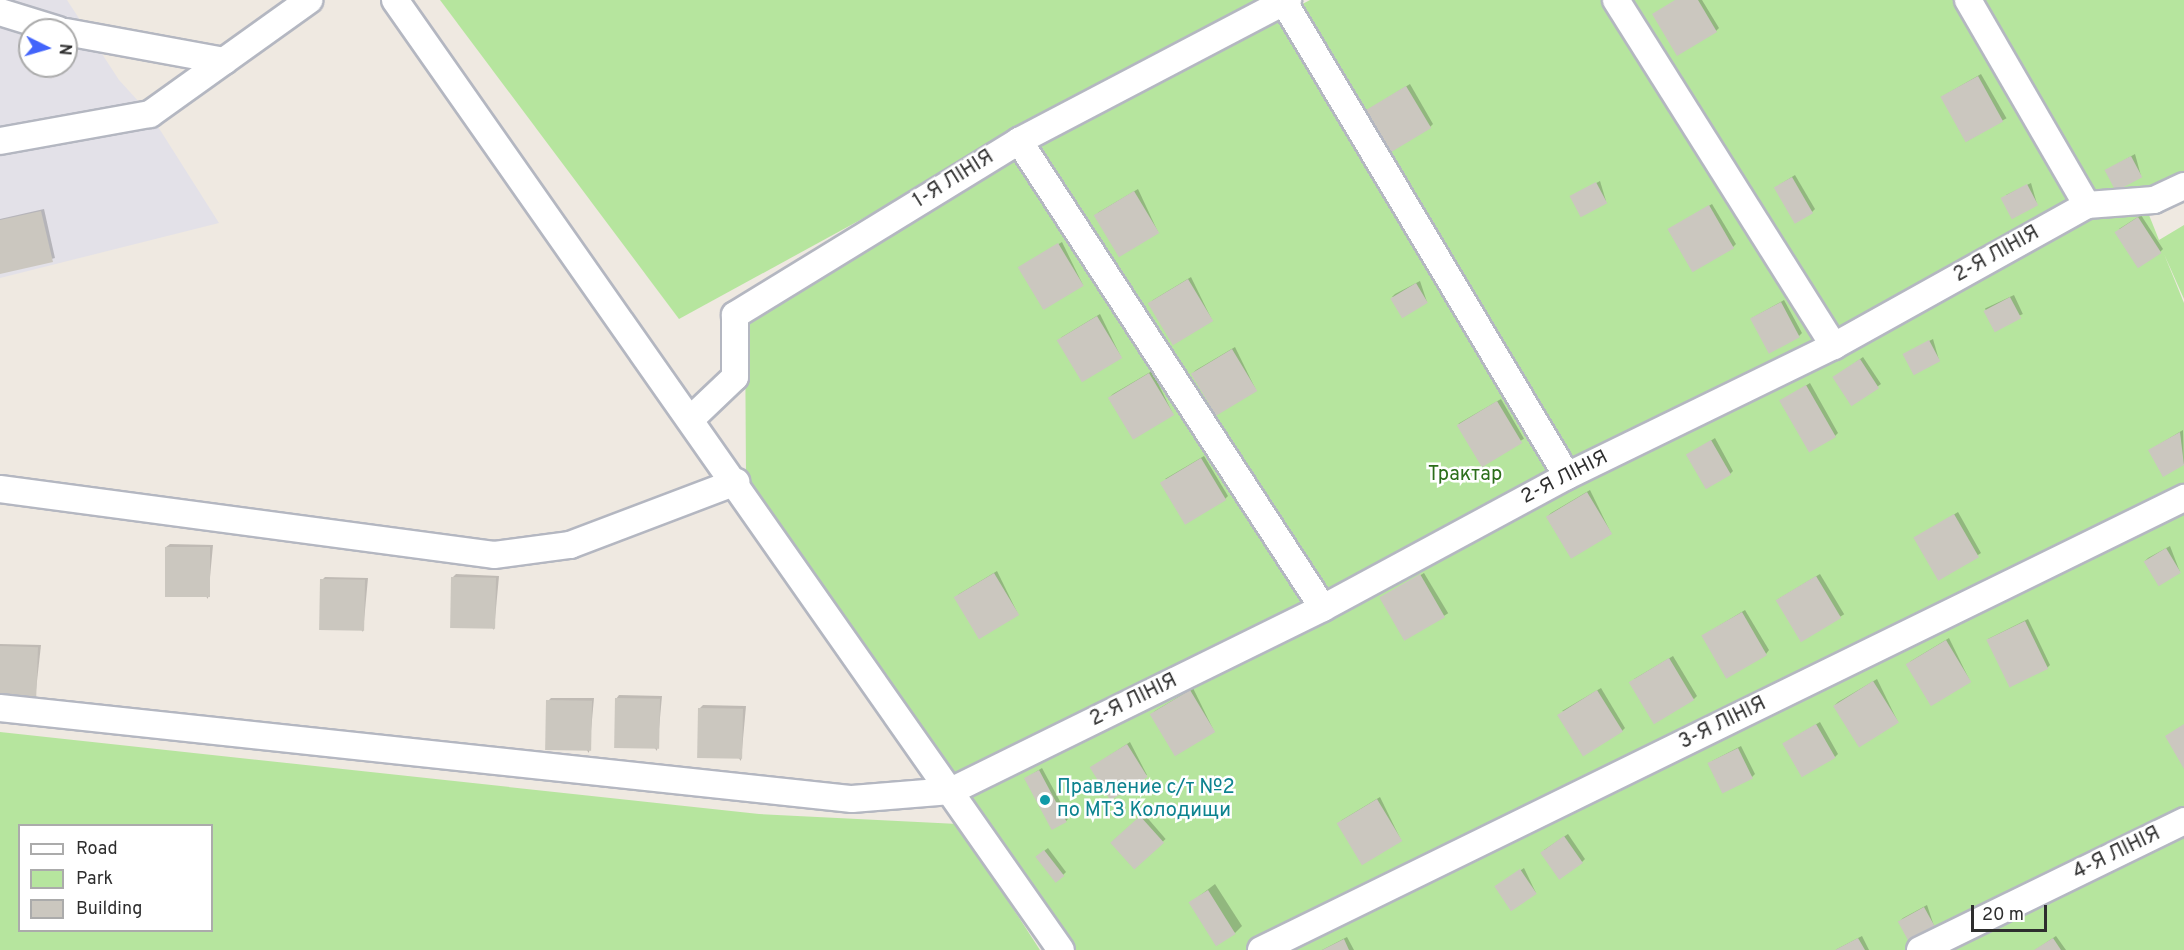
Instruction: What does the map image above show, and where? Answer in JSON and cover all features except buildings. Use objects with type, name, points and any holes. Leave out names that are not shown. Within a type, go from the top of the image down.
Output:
[{"type":"street","points":[[0,141],[150,114],[309,0]]},
{"type":"street","points":[[395,0],[692,418],[1061,950]]},
{"type":"street","points":[[1616,0],[1834,346]]},
{"type":"street","points":[[1968,0],[2087,205]]},
{"type":"street","points":[[1286,1],[1567,476]]},
{"type":"street","name":"1-Я ЛІНІЯ","points":[[692,418],[735,377],[735,315],[1019,141],[1286,1]]},
{"type":"street","points":[[0,12],[19,18]]},
{"type":"street","points":[[78,34],[224,61]]},
{"type":"street","points":[[1019,141],[1323,608]]},
{"type":"street","name":"2-Я ЛІНІЯ","points":[[951,791],[1323,608],[1567,476],[1834,346],[2087,205],[2154,200],[2184,186]]},
{"type":"street","points":[[0,489],[494,555],[570,545],[736,482]]},
{"type":"street","name":"3-Я ЛІНІЯ","points":[[1261,950],[2184,498]]},
{"type":"street","points":[[0,708],[852,799],[951,791]]},
{"type":"street","name":"4-Я ЛІНІЯ","points":[[1920,950],[2184,821]]},
{"type":"shaded area","points":[[0,0],[67,0],[119,80],[150,114],[219,223],[0,278]]},
{"type":"green space","points":[[440,0],[1263,0],[679,319]]},
{"type":"green space","name":"Трактар","points":[[1310,0],[2184,0],[2184,175],[2141,195],[2159,240],[2184,225],[2184,299],[2164,254],[2184,303],[2184,950],[1075,950],[746,478],[745,321],[1024,150]]},
{"type":"green space","points":[[0,732],[759,814],[958,824],[1040,950],[0,950]]},
{"type":"place","name":"Правление с/т №2 по МТЗ Колодищи","points":[[1045,800]]}]
